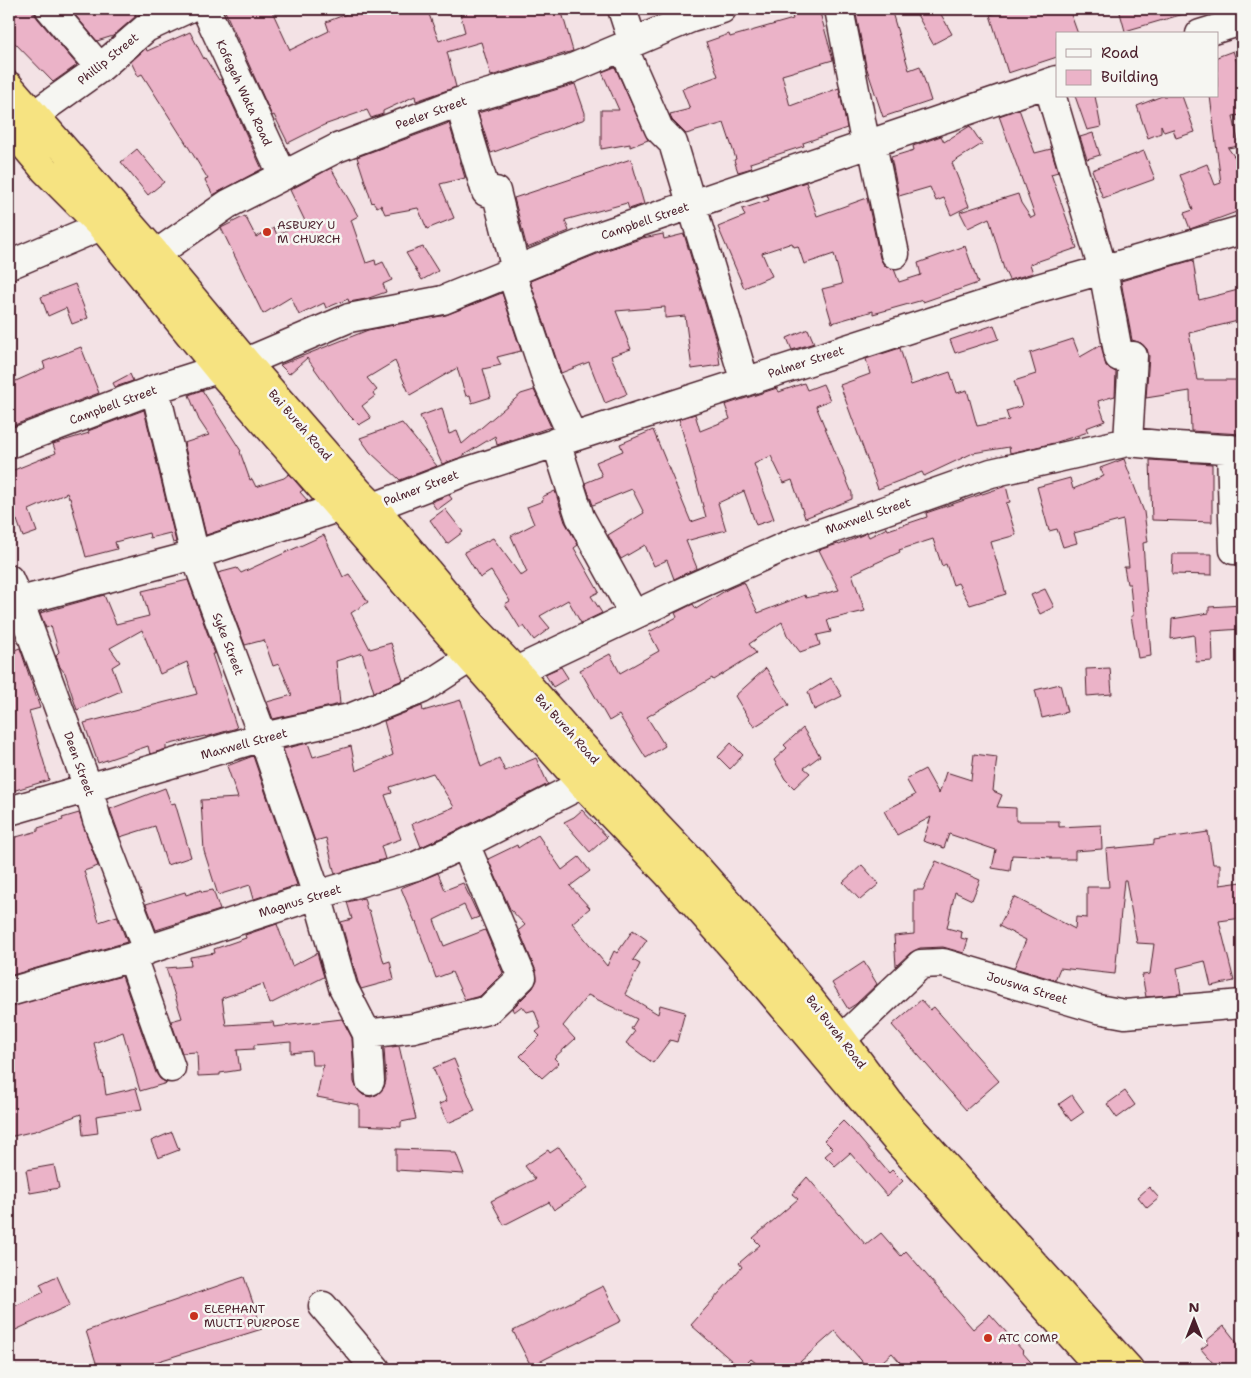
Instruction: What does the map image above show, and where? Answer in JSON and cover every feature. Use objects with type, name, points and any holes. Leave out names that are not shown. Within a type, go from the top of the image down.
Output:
[{"type":"highway","name":"Bai Bureh Road","points":[[9,86],[156,254],[246,362],[374,507],[473,626],[516,671],[569,732],[694,864],[772,952],[842,1039],[894,1109],[1130,1369]]},
{"type":"highway","name":"Bai Bureh Road","points":[[9,127],[45,170],[101,226],[218,369],[470,658],[582,784],[667,873],[744,959],[896,1140],[1100,1369]]},
{"type":"street","points":[[50,9],[100,68]]},
{"type":"street","name":"Phillip Street","points":[[34,115],[100,68],[146,28],[187,9]]},
{"type":"street","name":"Kofegeh Wata Road","points":[[208,9],[208,14],[283,176]]},
{"type":"street","points":[[622,9],[628,45],[659,129],[673,143],[690,205],[745,382]]},
{"type":"street","name":"Peeler Street","points":[[156,254],[228,204],[337,148],[460,102],[570,69],[691,18],[722,9]]},
{"type":"street","points":[[839,9],[894,254]]},
{"type":"street","points":[[1206,32],[1242,21]]},
{"type":"street","name":"Campbell Street","points":[[246,362],[350,318],[444,300],[602,235],[1053,82]]},
{"type":"street","points":[[1057,98],[1103,270],[1119,356],[1133,356],[1128,442]]},
{"type":"street","points":[[460,102],[486,192],[496,191],[514,271],[565,440],[580,517],[634,615]]},
{"type":"street","points":[[9,266],[101,226]]},
{"type":"street","name":"Palmer Street","points":[[374,507],[462,473],[1014,295],[1242,230]]},
{"type":"street","name":"Campbell Street","points":[[9,444],[155,389],[218,369]]},
{"type":"street","name":"Syke Street","points":[[155,389],[195,555],[263,737],[316,895],[343,987],[367,1034]]},
{"type":"street","name":"Maxwell Street","points":[[516,671],[793,542],[991,473],[1128,442],[1237,450]]},
{"type":"street","points":[[1234,550],[1237,450]]},
{"type":"street","points":[[12,595],[195,555],[340,507]]},
{"type":"street","name":"Deen Street","points":[[12,595],[88,787],[139,954],[171,1068]]},
{"type":"street","name":"Maxwell Street","points":[[9,811],[263,737],[350,718],[422,689],[470,658]]},
{"type":"street","name":"Magnus Street","points":[[9,992],[139,954],[316,895],[416,866],[465,844],[582,784]]},
{"type":"street","points":[[370,1080],[367,1034],[414,1028],[488,1010],[522,977],[465,844]]},
{"type":"street","name":"Jouswa Street","points":[[842,1039],[921,964],[943,964],[1098,1009],[1125,1014],[1242,1004]]},
{"type":"street","points":[[323,1306],[376,1369]]},
{"type":"building","points":[[9,9],[31,9],[77,65],[53,82],[9,37]]},
{"type":"building","points":[[70,9],[134,9],[136,16],[113,36],[97,41]]},
{"type":"building","points":[[224,9],[271,9],[290,50],[329,31],[326,22],[349,13],[347,9],[427,9],[439,41],[465,32],[459,9],[561,9],[573,51],[491,76],[481,42],[447,52],[456,87],[416,101],[415,96],[383,111],[383,114],[371,118],[367,110],[324,125],[288,143],[274,115],[272,116]]},
{"type":"building","points":[[790,9],[819,9],[833,60],[782,75],[790,106],[839,88],[847,128],[803,143],[804,146],[750,163],[752,168],[738,172],[734,160],[736,159],[724,123],[686,134],[672,120],[670,114],[690,109],[682,89],[718,76],[706,42],[729,34],[730,37],[793,19]]},
{"type":"building","points":[[855,9],[891,9],[909,70],[920,66],[931,101],[883,117],[866,66]]},
{"type":"building","points":[[914,9],[938,9],[952,34],[933,44]]},
{"type":"building","points":[[1009,9],[1069,9],[1077,32],[1056,32],[1056,57],[1008,73],[990,15]]},
{"type":"building","points":[[1119,9],[1186,9],[1187,13],[1125,31]]},
{"type":"building","points":[[190,32],[204,59],[219,80],[221,79],[262,169],[213,195],[205,180],[208,179],[189,148],[142,74],[138,76],[131,62],[146,48],[147,51]]},
{"type":"building","points":[[1233,51],[1242,77],[1242,115],[1233,116],[1239,146],[1228,148],[1242,167],[1242,210],[1190,229],[1184,213],[1193,210],[1180,175],[1207,164],[1215,185],[1221,183],[1210,98],[1218,98],[1218,57]]},
{"type":"building","points":[[615,67],[648,140],[630,147],[630,144],[601,149],[601,110],[619,110],[602,72]]},
{"type":"building","points":[[575,84],[585,113],[585,119],[491,153],[478,113]]},
{"type":"building","points":[[1076,98],[1095,98],[1101,127],[1087,130]]},
{"type":"building","points":[[1157,98],[1183,98],[1195,132],[1176,138],[1173,129],[1164,132],[1161,125],[1161,133],[1148,138],[1137,106]]},
{"type":"building","points":[[1019,109],[1035,153],[1051,149],[1058,172],[1051,174],[1077,248],[1030,264],[1033,273],[1009,280],[989,218],[968,228],[960,212],[1018,194],[1021,203],[1031,218],[1035,216],[999,116]]},
{"type":"building","points":[[449,123],[465,178],[440,184],[454,218],[427,229],[418,208],[385,214],[381,205],[377,207],[372,203],[357,157]]},
{"type":"building","points":[[970,126],[982,144],[952,163],[969,206],[951,215],[944,198],[936,201],[930,187],[899,196],[891,157],[914,150],[913,146],[941,136],[944,142]]},
{"type":"building","points":[[1093,133],[1100,155],[1087,159],[1080,137]]},
{"type":"building","points":[[137,149],[164,182],[148,195],[121,162]]},
{"type":"building","points":[[1144,151],[1155,179],[1103,198],[1092,170]]},
{"type":"building","points":[[631,159],[644,204],[629,209],[627,203],[565,220],[569,231],[527,248],[514,198]]},
{"type":"building","points":[[331,168],[358,216],[351,220],[366,263],[375,260],[376,265],[383,262],[392,280],[383,284],[386,292],[366,299],[349,302],[348,299],[326,308],[324,303],[299,315],[291,297],[263,314],[221,228],[245,216],[256,237],[274,228],[277,235],[305,221],[290,190]]},
{"type":"building","points":[[806,182],[817,216],[867,198],[880,258],[884,265],[894,269],[899,282],[921,275],[918,263],[965,246],[978,283],[923,302],[923,300],[873,314],[873,311],[832,323],[822,289],[842,284],[834,254],[804,264],[798,246],[794,247],[792,243],[762,253],[772,276],[744,288],[718,227],[745,216],[742,209],[769,200],[767,195]]},
{"type":"building","points":[[663,234],[664,239],[684,234],[717,344],[720,365],[692,369],[685,316],[665,318],[665,307],[616,311],[631,349],[611,356],[627,394],[605,403],[589,362],[561,373],[530,281],[607,250],[643,238]]},
{"type":"building","points":[[423,247],[438,271],[422,280],[406,253]]},
{"type":"building","points":[[1193,260],[1199,300],[1242,289],[1242,320],[1189,333],[1197,380],[1242,380],[1242,434],[1191,431],[1190,391],[1146,398],[1149,356],[1147,349],[1141,343],[1132,340],[1121,281]]},
{"type":"building","points":[[75,284],[88,318],[72,324],[66,308],[48,316],[41,297]]},
{"type":"building","points":[[502,293],[521,351],[497,357],[501,365],[483,369],[491,397],[472,403],[470,395],[466,396],[457,368],[410,395],[395,361],[367,378],[377,390],[373,393],[375,396],[362,406],[371,418],[359,425],[344,410],[307,358],[289,374],[280,365],[368,330],[446,315]]},
{"type":"building","points":[[994,325],[999,339],[955,353],[950,340]]},
{"type":"building","points":[[808,329],[814,343],[792,350],[787,338]]},
{"type":"building","points":[[1073,339],[1080,357],[1101,345],[1106,366],[1116,372],[1115,396],[1098,401],[1105,421],[1086,428],[1088,432],[1054,443],[1010,453],[1009,447],[973,453],[924,476],[922,472],[878,489],[840,385],[870,374],[866,359],[900,348],[911,385],[950,372],[957,393],[967,390],[977,426],[1009,420],[1006,411],[1022,406],[1014,381],[1036,374],[1030,353]]},
{"type":"building","points":[[81,347],[99,393],[9,427],[9,384],[45,368],[43,362]]},
{"type":"building","points":[[130,374],[133,381],[115,387],[113,383]]},
{"type":"building","points":[[804,383],[807,390],[823,384],[830,400],[816,406],[852,493],[852,499],[805,518],[792,480],[784,483],[771,456],[754,464],[774,519],[756,525],[744,491],[718,503],[726,530],[686,541],[697,568],[674,579],[667,560],[654,566],[645,545],[621,559],[608,535],[644,513],[632,489],[593,505],[585,483],[602,476],[596,462],[623,451],[620,444],[653,430],[691,522],[706,517],[679,419],[695,414],[700,431],[730,419],[725,405],[777,388],[779,392]]},
{"type":"building","points":[[202,390],[241,451],[250,480],[252,479],[256,487],[284,478],[289,474],[303,490],[300,492],[308,501],[206,535],[184,443],[209,435],[199,420],[189,395]]},
{"type":"building","points":[[534,390],[551,427],[497,445],[495,436],[459,458],[442,464],[420,416],[442,408],[449,434],[457,431],[462,444],[521,394]]},
{"type":"building","points":[[144,410],[176,542],[173,543],[170,533],[150,538],[149,533],[115,542],[117,549],[86,557],[67,493],[29,510],[37,532],[23,537],[17,520],[9,524],[9,472],[56,453],[53,444],[89,433],[88,431]]},
{"type":"building","points":[[402,423],[437,466],[400,480],[370,452],[360,438]]},
{"type":"building","points":[[1124,459],[1144,512],[1148,542],[1143,543],[1151,656],[1138,658],[1131,616],[1133,616],[1130,584],[1127,584],[1124,567],[1129,567],[1123,520],[1074,533],[1077,543],[1063,547],[1057,529],[1049,531],[1037,487],[1070,478],[1073,489],[1104,476],[1100,468]]},
{"type":"building","points":[[1150,460],[1212,464],[1212,522],[1152,520]]},
{"type":"building","points":[[1006,486],[1010,502],[1006,503],[1016,535],[991,542],[1006,594],[970,605],[958,583],[953,585],[946,564],[942,566],[933,539],[899,550],[900,552],[852,574],[865,611],[827,620],[831,632],[817,635],[820,645],[800,652],[787,635],[782,622],[749,644],[756,653],[713,680],[712,678],[647,717],[665,746],[646,758],[619,715],[609,721],[580,670],[610,654],[620,673],[659,651],[649,632],[677,617],[675,613],[693,604],[696,609],[728,589],[744,582],[758,613],[805,595],[806,598],[839,590],[819,550],[839,545],[867,533],[869,537],[887,528],[888,530],[927,517],[926,513]]},
{"type":"building","points":[[555,491],[565,522],[578,545],[574,548],[599,592],[591,596],[602,613],[581,623],[568,600],[540,616],[550,628],[534,640],[524,626],[520,628],[505,604],[510,601],[491,571],[480,578],[464,552],[493,538],[521,576],[527,572],[511,536],[534,524],[527,507],[543,501],[542,497]]},
{"type":"building","points":[[451,494],[449,495],[452,499],[437,510],[431,502]]},
{"type":"building","points":[[445,509],[463,532],[447,544],[430,520]]},
{"type":"building","points":[[324,535],[343,577],[349,574],[368,602],[351,613],[370,649],[391,643],[403,680],[374,692],[362,653],[336,661],[340,704],[273,719],[267,702],[292,695],[279,664],[273,666],[264,640],[245,645],[218,573],[237,568],[241,573]]},
{"type":"building","points":[[1173,554],[1212,554],[1212,575],[1172,574]]},
{"type":"building","points":[[188,580],[215,654],[212,654],[237,728],[206,737],[166,745],[166,749],[150,754],[148,746],[98,763],[84,723],[197,694],[187,662],[160,674],[142,630],[110,648],[120,662],[112,667],[121,691],[77,710],[65,673],[60,667],[56,655],[59,652],[51,626],[46,628],[40,613],[104,595],[116,624],[149,616],[142,591]]},
{"type":"building","points":[[1045,589],[1054,607],[1040,614],[1031,595]]},
{"type":"building","points":[[1242,605],[1242,629],[1212,631],[1213,661],[1196,662],[1194,635],[1171,639],[1172,619],[1209,613],[1209,607]]},
{"type":"building","points":[[20,648],[40,708],[29,711],[49,780],[9,792],[9,652]]},
{"type":"building","points":[[561,667],[568,678],[553,687],[545,674]]},
{"type":"building","points":[[766,668],[789,705],[754,727],[735,696]]},
{"type":"building","points":[[1110,668],[1112,694],[1087,696],[1086,669]]},
{"type":"building","points":[[831,678],[842,696],[814,710],[808,692]]},
{"type":"building","points":[[1060,684],[1067,712],[1042,718],[1035,690]]},
{"type":"building","points":[[461,700],[481,767],[499,758],[505,771],[536,758],[548,784],[421,847],[412,824],[454,807],[433,773],[390,787],[392,793],[385,795],[401,839],[381,846],[385,859],[335,874],[326,838],[315,841],[283,749],[308,743],[313,757],[351,746],[356,771],[393,755],[384,721],[422,706],[423,711]]},
{"type":"building","points":[[803,728],[820,756],[804,768],[810,773],[794,788],[785,779],[774,760],[787,748],[784,745]]},
{"type":"building","points":[[731,743],[743,755],[730,769],[718,757]]},
{"type":"building","points":[[974,754],[997,757],[993,791],[1002,795],[997,807],[1016,808],[1016,821],[1059,821],[1059,827],[1101,825],[1102,849],[1075,851],[1075,859],[1051,859],[1051,857],[1012,855],[1010,871],[992,868],[996,850],[949,834],[944,848],[923,841],[931,817],[897,835],[884,811],[915,795],[906,779],[925,769],[939,794],[946,772],[971,780]]},
{"type":"building","points":[[253,756],[297,885],[254,899],[250,885],[218,895],[204,851],[201,800],[238,798],[227,766]]},
{"type":"building","points":[[165,788],[171,804],[175,803],[191,857],[167,865],[155,826],[120,837],[110,809]]},
{"type":"building","points":[[582,810],[607,837],[590,852],[564,822]]},
{"type":"building","points":[[79,813],[98,866],[84,871],[99,922],[117,916],[127,942],[9,976],[9,839],[38,831],[38,828]]},
{"type":"building","points":[[1208,832],[1213,864],[1220,864],[1220,885],[1242,882],[1242,918],[1219,921],[1234,981],[1211,986],[1205,961],[1177,968],[1181,994],[1146,997],[1142,975],[1150,974],[1154,944],[1137,943],[1126,880],[1124,880],[1115,974],[1060,968],[1055,980],[1014,968],[1026,940],[999,926],[1014,897],[1075,929],[1076,917],[1087,918],[1087,887],[1109,887],[1106,849],[1154,844],[1154,840]]},
{"type":"building","points":[[538,835],[562,870],[579,857],[590,871],[570,886],[590,908],[572,923],[607,966],[614,951],[617,953],[633,930],[647,940],[633,960],[640,964],[625,994],[658,1014],[660,1005],[685,1012],[677,1042],[670,1040],[653,1063],[626,1043],[635,1031],[631,1029],[637,1019],[588,995],[563,1026],[575,1039],[554,1058],[559,1063],[542,1078],[520,1056],[540,1036],[536,1032],[541,1028],[534,1010],[527,1012],[522,1006],[514,1012],[512,1009],[533,988],[537,980],[536,971],[519,930],[525,925],[510,909],[488,859],[517,845],[518,848]]},
{"type":"building","points":[[936,861],[980,880],[972,900],[955,892],[947,928],[962,932],[961,938],[968,940],[964,953],[943,947],[920,948],[910,953],[896,966],[894,936],[914,934],[914,890],[923,890]]},
{"type":"building","points":[[862,865],[879,884],[860,900],[843,882]]},
{"type":"building","points":[[438,873],[445,890],[463,883],[479,917],[471,920],[464,905],[434,920],[444,946],[485,930],[503,973],[480,996],[465,1000],[452,972],[436,978],[416,922],[401,888]]},
{"type":"building","points":[[201,890],[202,892],[213,890],[220,910],[156,930],[146,904],[185,892],[186,895]]},
{"type":"building","points":[[364,898],[384,963],[390,961],[394,980],[361,989],[341,922],[352,919],[347,902]]},
{"type":"building","points":[[277,924],[292,966],[317,953],[324,977],[270,1004],[263,984],[222,998],[226,1025],[273,1022],[274,1027],[342,1019],[352,1038],[354,1082],[357,1089],[363,1095],[371,1097],[378,1094],[384,1087],[386,1080],[384,1048],[399,1046],[416,1119],[401,1122],[401,1127],[359,1125],[359,1105],[317,1097],[323,1065],[312,1065],[311,1051],[291,1053],[291,1042],[254,1045],[254,1049],[237,1050],[240,1070],[220,1073],[220,1075],[198,1076],[197,1052],[182,1053],[171,1021],[182,1018],[166,968],[191,966],[190,957],[215,953],[214,949],[246,938],[245,935]]},
{"type":"building","points":[[864,962],[877,984],[848,1009],[832,983]]},
{"type":"building","points":[[122,976],[156,1073],[160,1079],[167,1083],[140,1091],[123,1032],[94,1043],[103,1074],[106,1095],[136,1088],[142,1109],[96,1116],[98,1133],[83,1135],[81,1114],[35,1131],[9,1137],[9,1007]]},
{"type":"building","points":[[921,1000],[930,1010],[934,1007],[999,1081],[966,1110],[892,1025]]},
{"type":"building","points":[[454,1059],[475,1111],[448,1123],[439,1104],[447,1101],[433,1068]]},
{"type":"building","points":[[1125,1091],[1135,1105],[1117,1118],[1107,1104]]},
{"type":"building","points":[[1072,1095],[1084,1112],[1071,1121],[1059,1104]]},
{"type":"building","points":[[843,1121],[889,1173],[892,1170],[903,1181],[887,1196],[850,1153],[835,1166],[825,1156],[833,1149],[824,1140]]},
{"type":"building","points":[[172,1132],[179,1150],[158,1158],[151,1141]]},
{"type":"building","points":[[559,1147],[588,1188],[554,1210],[549,1202],[504,1225],[491,1201],[535,1179],[525,1166],[548,1150],[550,1153]]},
{"type":"building","points":[[396,1149],[451,1151],[451,1153],[456,1153],[464,1174],[396,1170]]},
{"type":"building","points":[[54,1165],[59,1188],[30,1193],[26,1170]]},
{"type":"building","points":[[807,1177],[866,1245],[881,1233],[901,1256],[906,1251],[973,1329],[990,1314],[1037,1369],[906,1369],[892,1353],[874,1369],[869,1369],[835,1331],[792,1369],[763,1369],[751,1359],[741,1369],[691,1325],[742,1267],[739,1263],[760,1245],[753,1238],[798,1199],[792,1194]]},
{"type":"building","points":[[1149,1187],[1159,1198],[1147,1208],[1138,1197]]},
{"type":"building","points":[[57,1276],[70,1305],[9,1333],[9,1309],[44,1292],[40,1284]]},
{"type":"building","name":"ELEPHANT MULTI PURPOSE","points":[[244,1277],[262,1329],[133,1369],[98,1369],[86,1331]]},
{"type":"building","points":[[603,1286],[621,1321],[531,1366],[513,1331]]},
{"type":"building","points":[[1224,1326],[1242,1349],[1242,1369],[1218,1369],[1201,1349],[1208,1344],[1205,1342]]},
{"type":"place","name":"ASBURY U M CHURCH","points":[[267,232]]},
{"type":"place","name":"ELEPHANT MULTI PURPOSE","points":[[194,1316]]},
{"type":"place","name":"ATC COMP","points":[[988,1338]]}]
